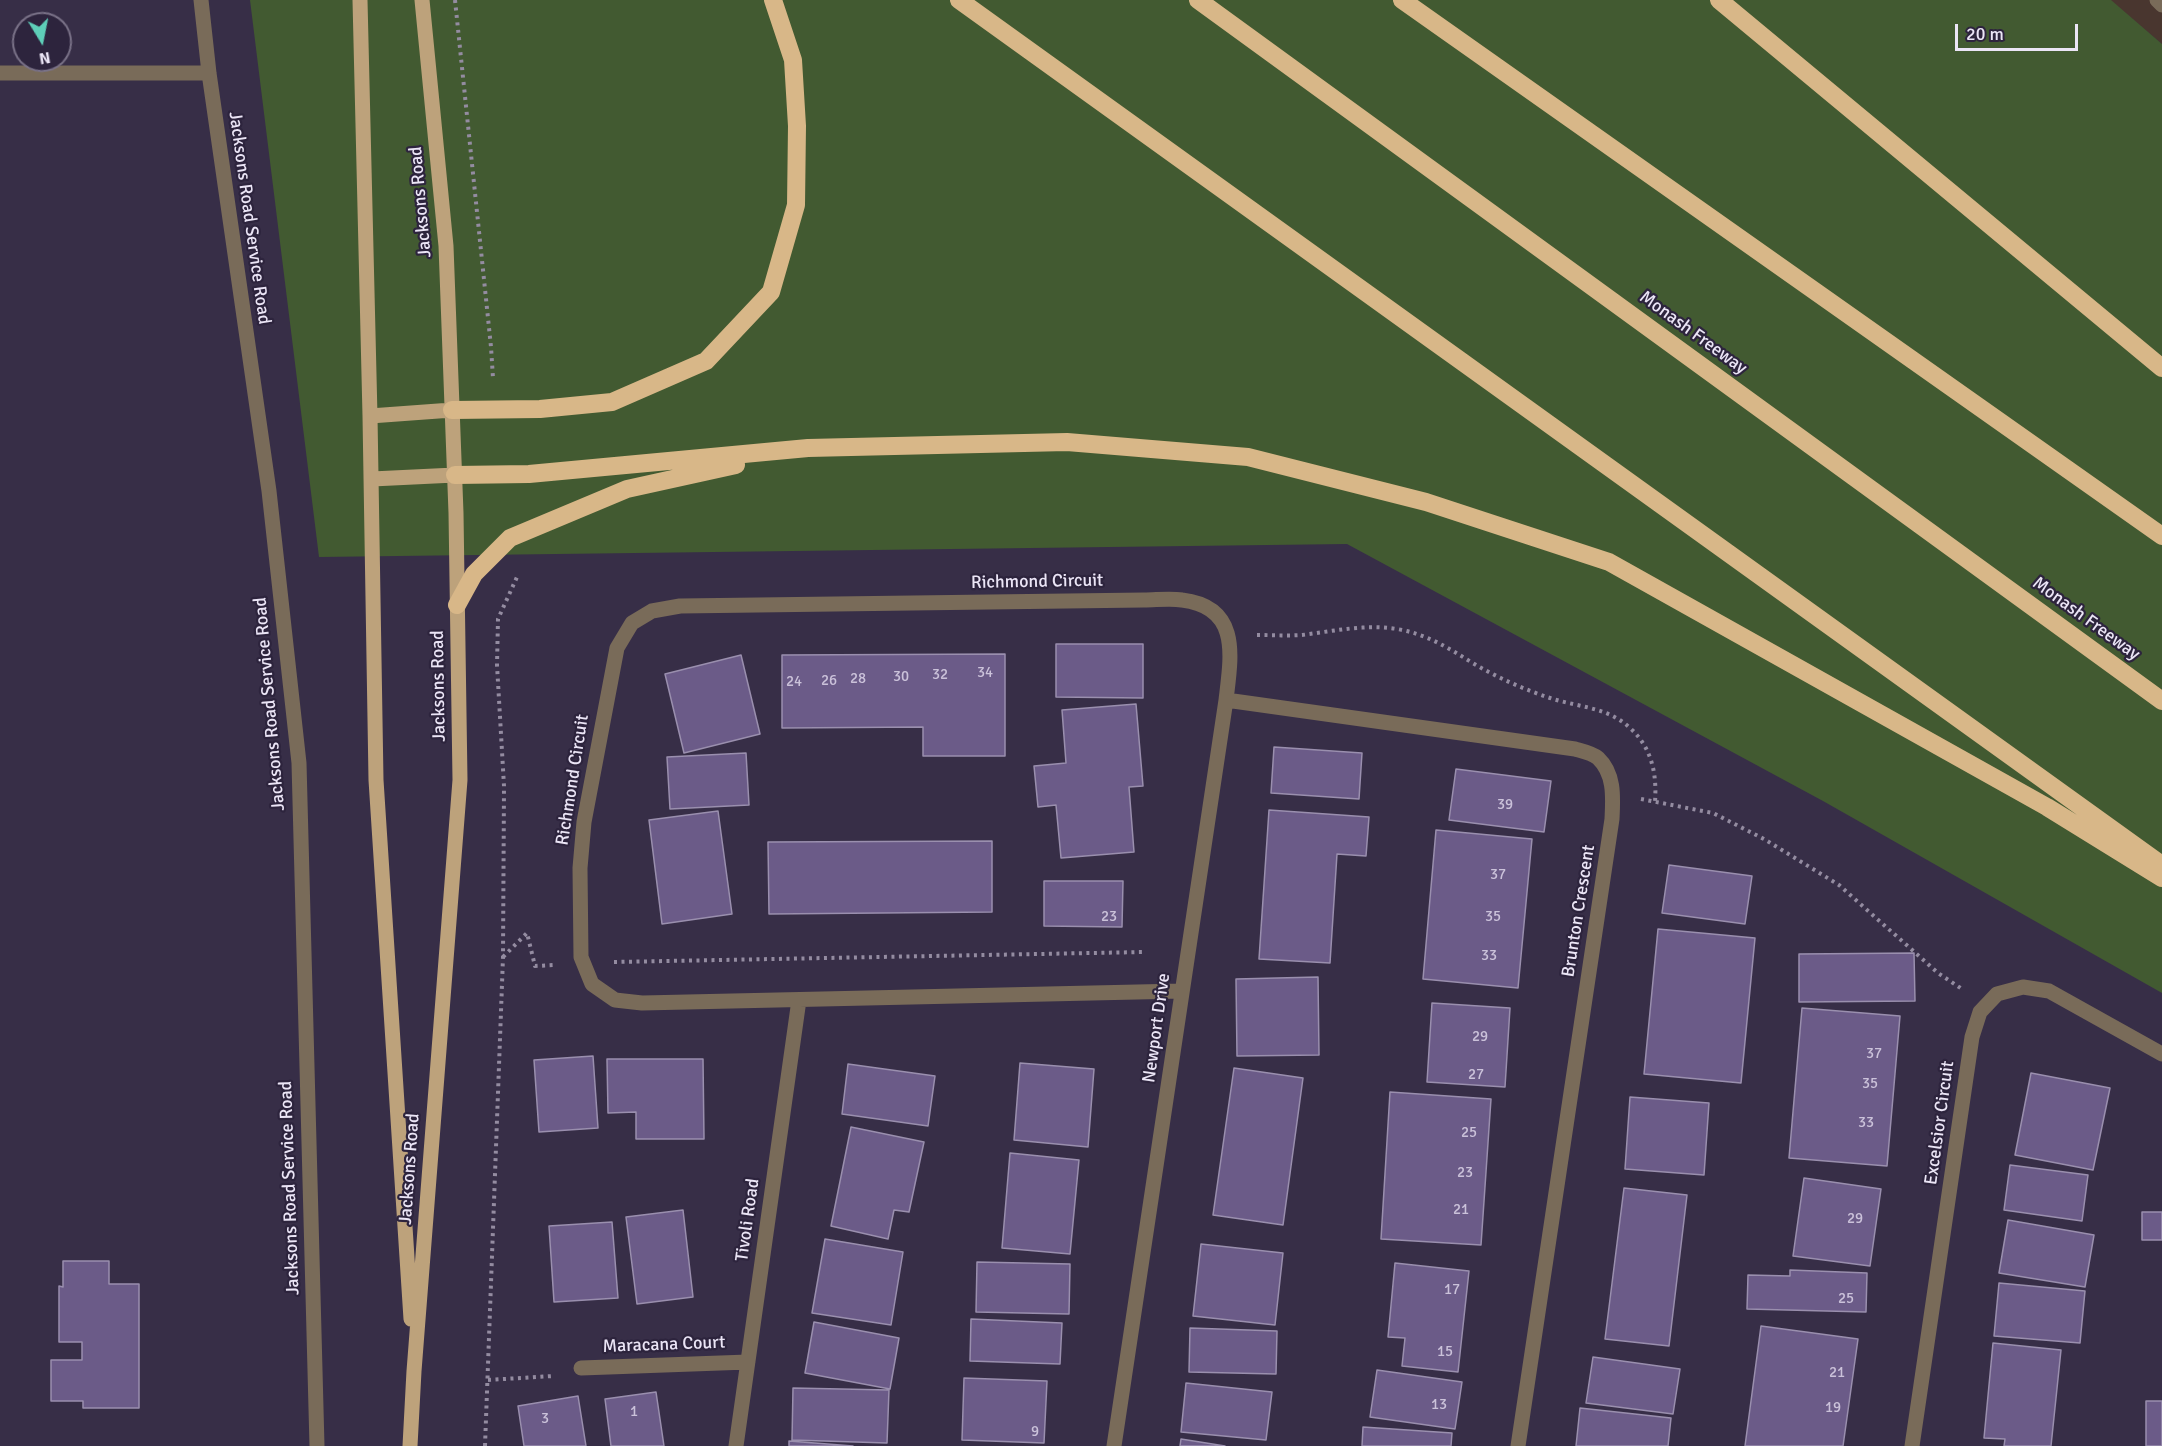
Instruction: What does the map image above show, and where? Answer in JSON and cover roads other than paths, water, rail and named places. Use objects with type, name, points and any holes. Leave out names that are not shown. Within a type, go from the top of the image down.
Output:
[{"type":"highway","points":[[452,410],[540,409],[612,402],[706,361],[771,292],[796,205],[797,126],[793,60],[773,0]]},
{"type":"highway","points":[[959,0],[2162,865]]},
{"type":"highway","name":"Monash Freeway","points":[[1198,0],[2162,701]]},
{"type":"highway","points":[[1402,0],[2162,536]]},
{"type":"highway","points":[[1719,0],[2162,368]]},
{"type":"highway","points":[[455,475],[529,474],[808,448],[1067,442],[1248,457],[1426,502],[1609,562],[2047,807],[2162,878]]},
{"type":"highway","points":[[457,605],[474,574],[510,538],[627,489],[808,448]]},
{"type":"main road","name":"Jacksons Road","points":[[360,0],[372,479],[376,780],[414,1371]]},
{"type":"main road","name":"Jacksons Road","points":[[410,1446],[460,780],[455,475],[446,246],[422,0]]},
{"type":"main road","points":[[370,416],[452,410]]},
{"type":"main road","points":[[372,479],[455,475]]},
{"type":"street","name":"Jacksons Road Service Road","points":[[201,0],[209,73],[269,491],[298,763],[317,1446]]},
{"type":"street","points":[[2157,0],[2162,5]]},
{"type":"street","points":[[0,73],[209,73]]},
{"type":"street","name":"Richmond Circuit","points":[[1182,991],[642,1003],[615,1000],[592,984],[581,957],[580,879],[584,822],[617,648],[632,623],[652,611],[680,606],[1183,600],[1206,606],[1220,617]]},
{"type":"street","name":"Newport Drive","points":[[1114,1446],[1226,700],[1230,661],[1229,635],[1220,617]]},
{"type":"street","name":"Brunton Crescent","points":[[1226,700],[1575,749],[1597,757],[1608,773],[1614,794],[1609,843],[1518,1446]]},
{"type":"street","name":"Excelsior Circuit","points":[[1912,1446],[1972,1037],[1980,1012],[1997,994],[2023,987],[2049,991],[2162,1054]]},
{"type":"street","name":"Tivoli Road","points":[[736,1446],[799,1000]]},
{"type":"street","name":"Maracana Court","points":[[581,1368],[748,1362]]}]
